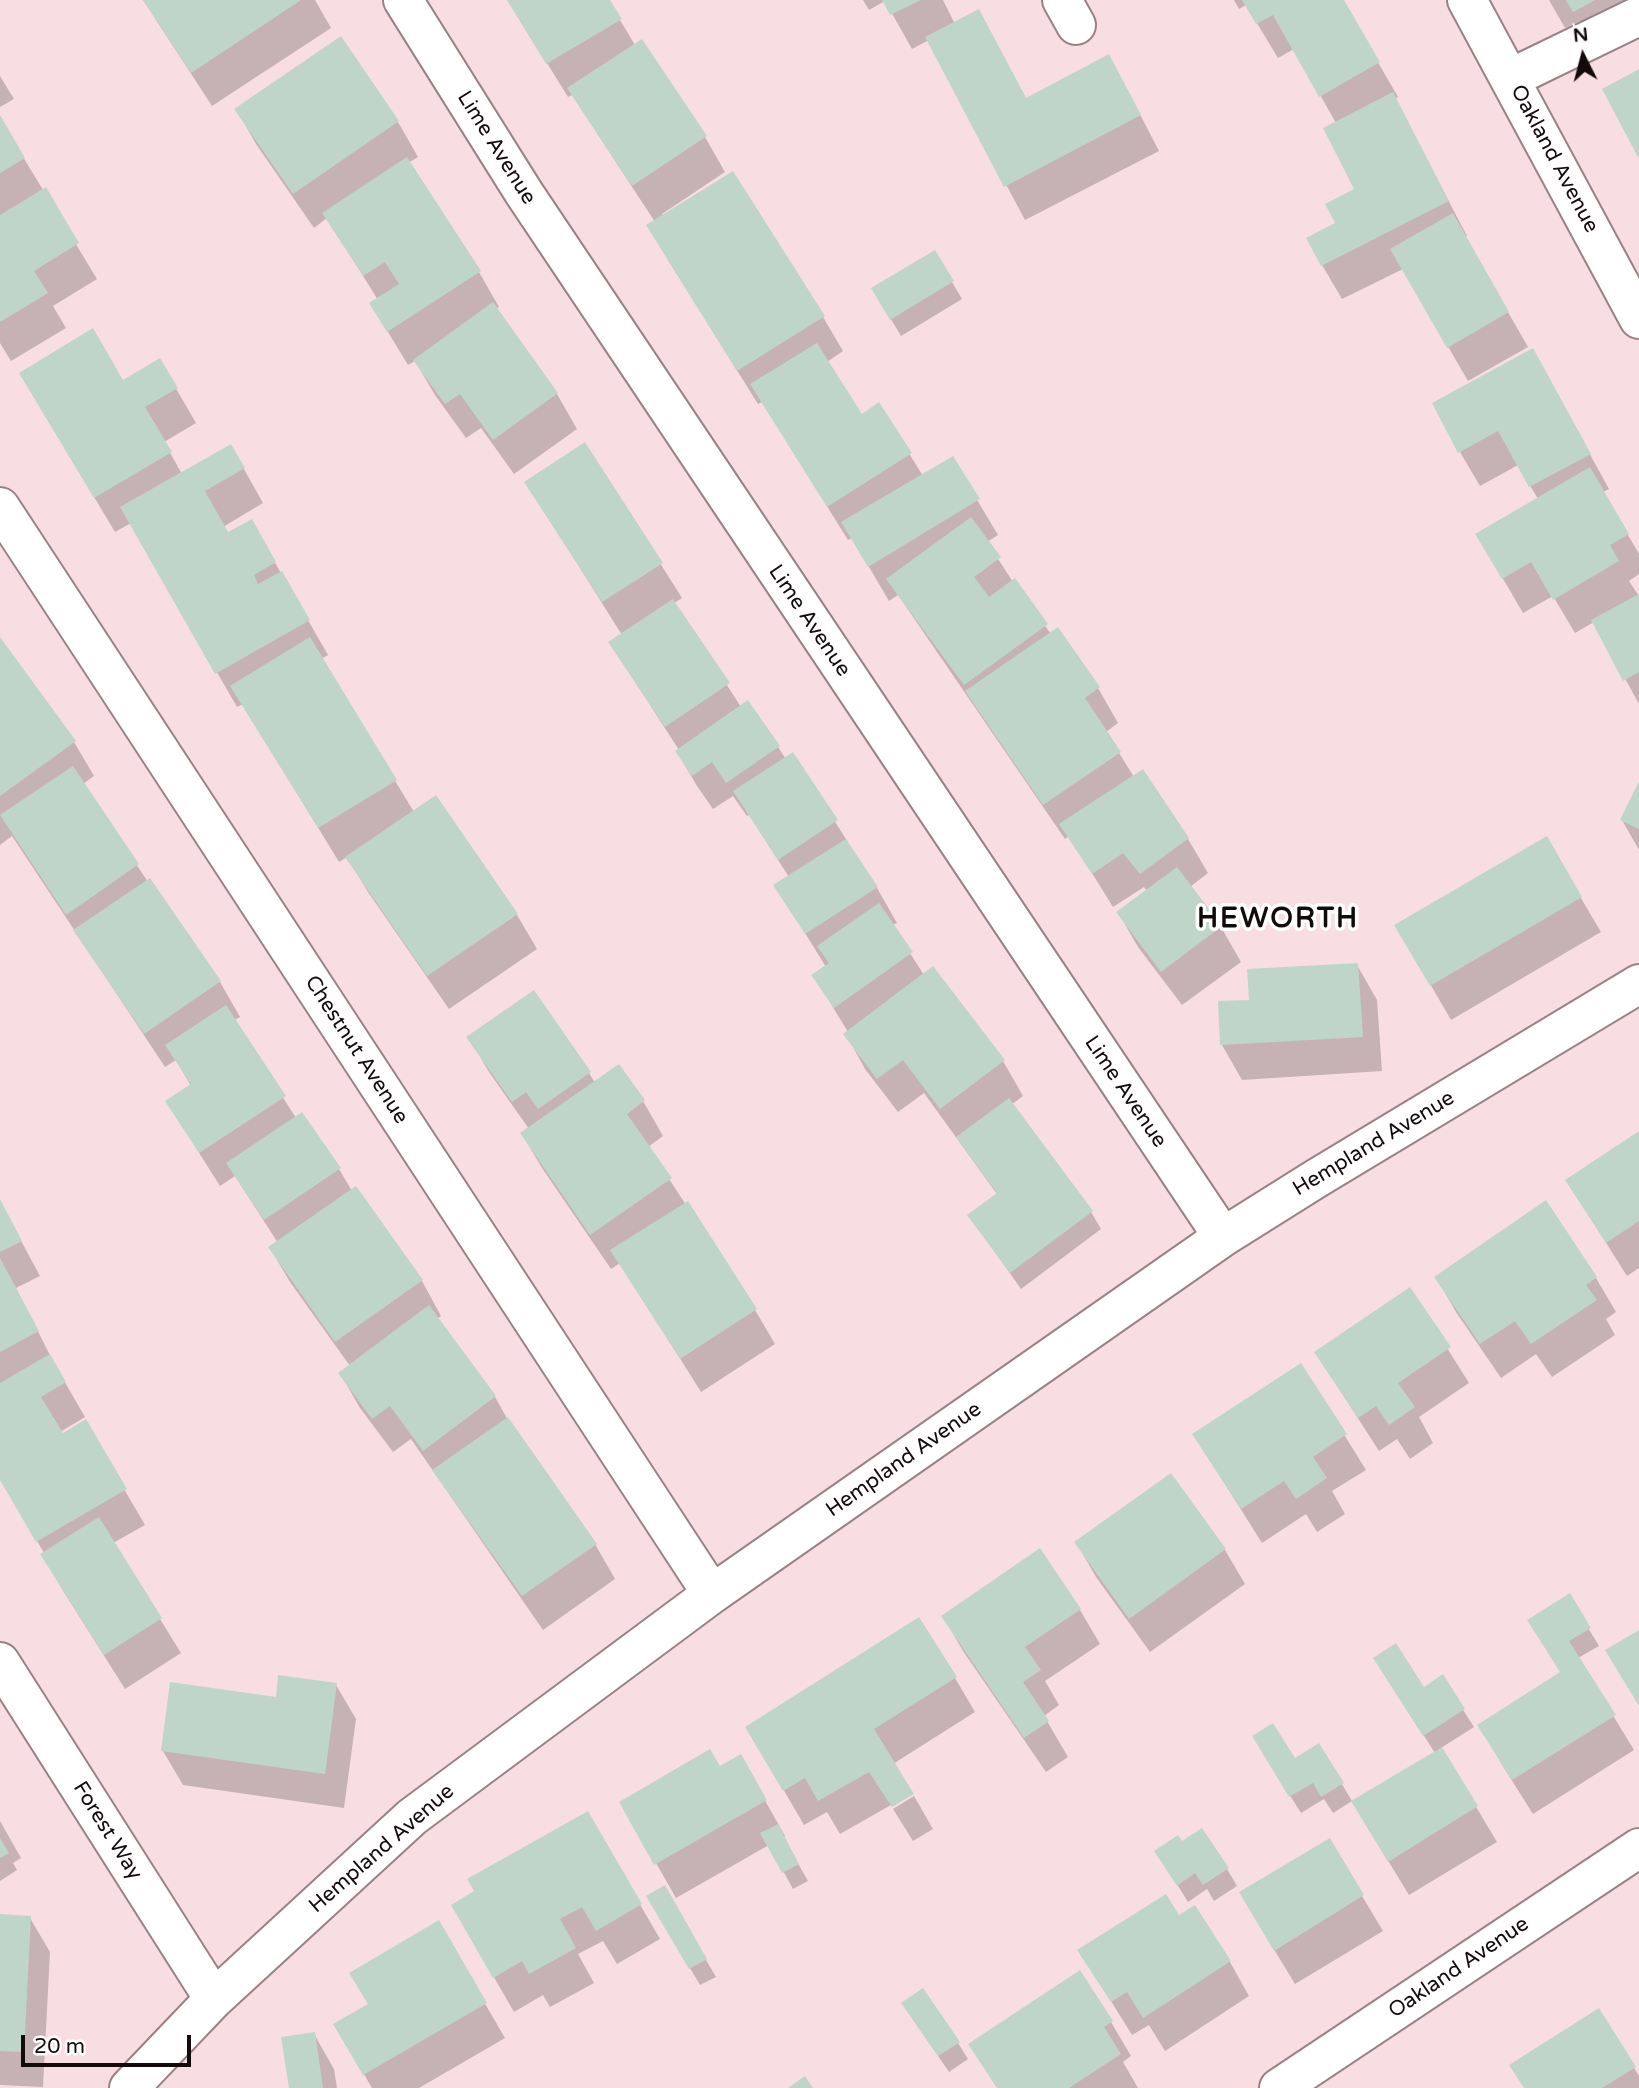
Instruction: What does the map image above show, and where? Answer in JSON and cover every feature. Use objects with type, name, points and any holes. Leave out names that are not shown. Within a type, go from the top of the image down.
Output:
[{"type":"street","name":"Lime Avenue","points":[[403,0],[524,193],[1223,1237]]},
{"type":"street","name":"Oakland Avenue","points":[[1467,0],[1639,319]]},
{"type":"street","points":[[1511,78],[1639,16]]},
{"type":"street","name":"Chestnut Avenue","points":[[0,506],[712,1594]]},
{"type":"street","name":"Hempland Avenue","points":[[129,2088],[214,1999],[412,1817],[712,1594],[1223,1237],[1639,984]]},
{"type":"street","name":"Forest Way","points":[[0,1662],[214,1999]]},
{"type":"street","name":"Oakland Avenue","points":[[1279,2088],[1639,1849]]},
{"type":"building","points":[[143,0],[301,0],[191,73]]},
{"type":"building","points":[[507,0],[610,0],[622,19],[546,64]]},
{"type":"building","points":[[882,0],[921,0],[890,15]]},
{"type":"building","points":[[1242,0],[1344,0],[1380,62],[1319,97],[1273,15],[1256,24]]},
{"type":"building","points":[[1566,0],[1595,0],[1573,12]]},
{"type":"building","points":[[979,9],[1026,98],[1109,54],[1141,115],[1004,187],[925,37]]},
{"type":"building","points":[[341,36],[399,121],[293,194],[234,109]]},
{"type":"building","points":[[642,39],[707,136],[632,186],[567,88]]},
{"type":"building","points":[[1639,69],[1639,159],[1602,89]]},
{"type":"building","points":[[1393,92],[1449,201],[1321,266],[1306,238],[1335,223],[1325,204],[1354,189],[1323,128]]},
{"type":"building","points":[[0,115],[25,158],[0,173]]},
{"type":"building","points":[[407,157],[481,271],[387,332],[369,303],[399,284],[385,262],[363,276],[322,213]]},
{"type":"building","points":[[733,171],[825,316],[737,371],[646,225]]},
{"type":"building","points":[[46,187],[79,243],[34,271],[48,293],[0,322],[0,215]]},
{"type":"building","points":[[1453,213],[1509,312],[1447,348],[1390,249]]},
{"type":"building","points":[[935,250],[954,281],[890,320],[871,288]]},
{"type":"building","points":[[493,302],[558,393],[493,440],[460,394],[445,404],[413,360]]},
{"type":"building","points":[[93,328],[123,380],[160,358],[178,388],[145,407],[172,452],[94,498],[19,373]]},
{"type":"building","points":[[817,343],[862,414],[879,402],[912,453],[827,507],[750,384]]},
{"type":"building","points":[[1533,348],[1591,454],[1529,487],[1498,431],[1458,453],[1432,403]]},
{"type":"building","points":[[585,442],[663,563],[602,602],[524,482]]},
{"type":"building","points":[[231,444],[245,468],[205,491],[228,532],[252,519],[276,562],[254,575],[258,584],[282,571],[310,620],[215,674],[120,507]]},
{"type":"building","points":[[953,456],[980,499],[868,567],[841,522]]},
{"type":"building","points":[[1590,467],[1629,534],[1610,545],[1619,561],[1553,600],[1531,562],[1502,579],[1475,534]]},
{"type":"building","points":[[971,517],[1001,557],[974,577],[989,597],[1015,578],[1048,624],[964,685],[886,579]]},
{"type":"building","points":[[1639,594],[1639,672],[1623,681],[1591,620]]},
{"type":"building","points":[[673,599],[730,683],[665,727],[608,642]]},
{"type":"building","points":[[1058,627],[1100,687],[1085,698],[1121,752],[1043,805],[965,691]]},
{"type":"building","points":[[0,637],[76,741],[0,796]]},
{"type":"building","points":[[310,637],[397,780],[318,828],[230,686]]},
{"type":"building","points":[[748,700],[780,746],[726,783],[712,762],[692,776],[675,751]]},
{"type":"building","points":[[793,752],[838,820],[778,860],[733,791]]},
{"type":"building","points":[[73,766],[139,864],[66,915],[0,815]]},
{"type":"building","points":[[1143,769],[1189,838],[1140,874],[1123,853],[1092,874],[1059,824]]},
{"type":"building","points":[[1639,781],[1639,829],[1620,820]]},
{"type":"building","points":[[436,795],[518,914],[427,976],[345,857]]},
{"type":"building","points":[[1547,836],[1582,897],[1430,986],[1394,925]]},
{"type":"building","points":[[846,839],[878,887],[805,934],[773,885]]},
{"type":"building","points":[[1177,867],[1222,926],[1161,972],[1116,912]]},
{"type":"building","points":[[150,878],[221,981],[144,1034],[73,930]]},
{"type":"building","points":[[879,903],[913,952],[834,1008],[811,975],[829,963],[817,946]]},
{"type":"building","points":[[1358,963],[1363,1037],[1220,1045],[1218,1001],[1249,1000],[1247,969]]},
{"type":"building","points":[[933,966],[1005,1060],[940,1109],[903,1060],[877,1079],[843,1034]]},
{"type":"building","points":[[534,990],[591,1072],[538,1109],[526,1092],[512,1102],[466,1037]]},
{"type":"building","points":[[226,1005],[286,1096],[199,1153],[165,1101],[191,1084],[165,1045]]},
{"type":"building","points":[[619,1064],[645,1100],[627,1114],[672,1178],[590,1235],[520,1133]]},
{"type":"building","points":[[1009,1098],[1093,1211],[1010,1273],[967,1215],[997,1193],[956,1137]]},
{"type":"building","points":[[302,1112],[341,1168],[264,1220],[226,1163]]},
{"type":"building","points":[[1639,1131],[1639,1221],[1606,1243],[1565,1180]]},
{"type":"building","points":[[356,1186],[423,1280],[335,1342],[268,1247]]},
{"type":"building","points":[[0,1199],[22,1241],[0,1252]]},
{"type":"building","points":[[1546,1200],[1597,1277],[1586,1285],[1597,1300],[1531,1344],[1515,1321],[1480,1344],[1434,1277]]},
{"type":"building","points":[[688,1201],[757,1309],[680,1359],[610,1250]]},
{"type":"building","points":[[0,1258],[39,1331],[0,1352]]},
{"type":"building","points":[[1410,1287],[1451,1347],[1398,1383],[1415,1407],[1389,1425],[1376,1406],[1358,1418],[1314,1352]]},
{"type":"building","points":[[429,1305],[496,1396],[423,1451],[390,1406],[372,1419],[338,1373]]},
{"type":"building","points":[[50,1354],[66,1382],[41,1397],[63,1433],[86,1419],[127,1489],[36,1542],[0,1480],[0,1383]]},
{"type":"building","points":[[1301,1363],[1347,1434],[1313,1457],[1327,1478],[1296,1499],[1284,1481],[1241,1509],[1192,1434]]},
{"type":"building","points":[[508,1417],[597,1544],[522,1596],[432,1470]]},
{"type":"building","points":[[1171,1473],[1226,1549],[1129,1619],[1074,1542]]},
{"type":"building","points":[[99,1517],[162,1618],[104,1655],[40,1554]]},
{"type":"building","points":[[1040,1548],[1081,1609],[1025,1647],[1041,1670],[1023,1682],[1049,1721],[1024,1738],[941,1616]]},
{"type":"building","points":[[1570,1593],[1591,1628],[1569,1641],[1616,1715],[1512,1780],[1477,1725],[1560,1672],[1527,1620]]},
{"type":"building","points":[[919,1617],[957,1677],[874,1729],[914,1794],[892,1807],[869,1772],[818,1801],[805,1778],[783,1791],[745,1727]]},
{"type":"building","points":[[1639,1630],[1639,1706],[1605,1650]]},
{"type":"building","points":[[1396,1643],[1424,1687],[1443,1674],[1465,1709],[1423,1736],[1373,1658]]},
{"type":"building","points":[[278,1675],[337,1683],[325,1774],[161,1751],[170,1682],[276,1697]]},
{"type":"building","points":[[1273,1723],[1295,1758],[1319,1743],[1344,1783],[1321,1797],[1313,1783],[1289,1797],[1252,1736]]},
{"type":"building","points":[[1442,1747],[1478,1806],[1388,1862],[1351,1801]]},
{"type":"building","points":[[710,1749],[720,1766],[741,1754],[767,1800],[654,1865],[619,1802]]},
{"type":"building","points":[[588,1811],[642,1904],[596,1931],[582,1907],[560,1919],[576,1948],[529,1974],[522,1961],[493,1978],[451,1905],[474,1891],[467,1879]]},
{"type":"building","points":[[778,1824],[799,1864],[782,1873],[760,1833]]},
{"type":"building","points":[[1202,1828],[1229,1868],[1203,1885],[1195,1873],[1177,1886],[1154,1851],[1178,1835],[1182,1841]]},
{"type":"building","points":[[0,1838],[9,1853],[0,1858]]},
{"type":"building","points":[[1330,1838],[1364,1895],[1274,1951],[1239,1892]]},
{"type":"building","points":[[665,1885],[707,1959],[689,1969],[646,1896]]},
{"type":"building","points":[[1166,1894],[1179,1915],[1195,1905],[1231,1961],[1143,2018],[1127,1992],[1111,2002],[1077,1950]]},
{"type":"building","points":[[0,1914],[31,1916],[24,2052],[0,2051]]},
{"type":"building","points":[[439,1920],[487,2003],[363,2075],[333,2024],[368,2004],[349,1973]]},
{"type":"building","points":[[1080,1970],[1113,2021],[1104,2027],[1121,2054],[1069,2088],[997,2088],[968,2044]]},
{"type":"building","points":[[923,1988],[960,2042],[938,2056],[901,2003]]},
{"type":"building","points":[[1599,2008],[1636,2067],[1602,2088],[1524,2088],[1509,2065]]},
{"type":"building","points":[[315,2032],[323,2088],[289,2088],[281,2037]]},
{"type":"building","points":[[805,2076],[813,2088],[788,2088]]},
{"type":"district","name":"HEWORTH","points":[[1278,920]]}]
